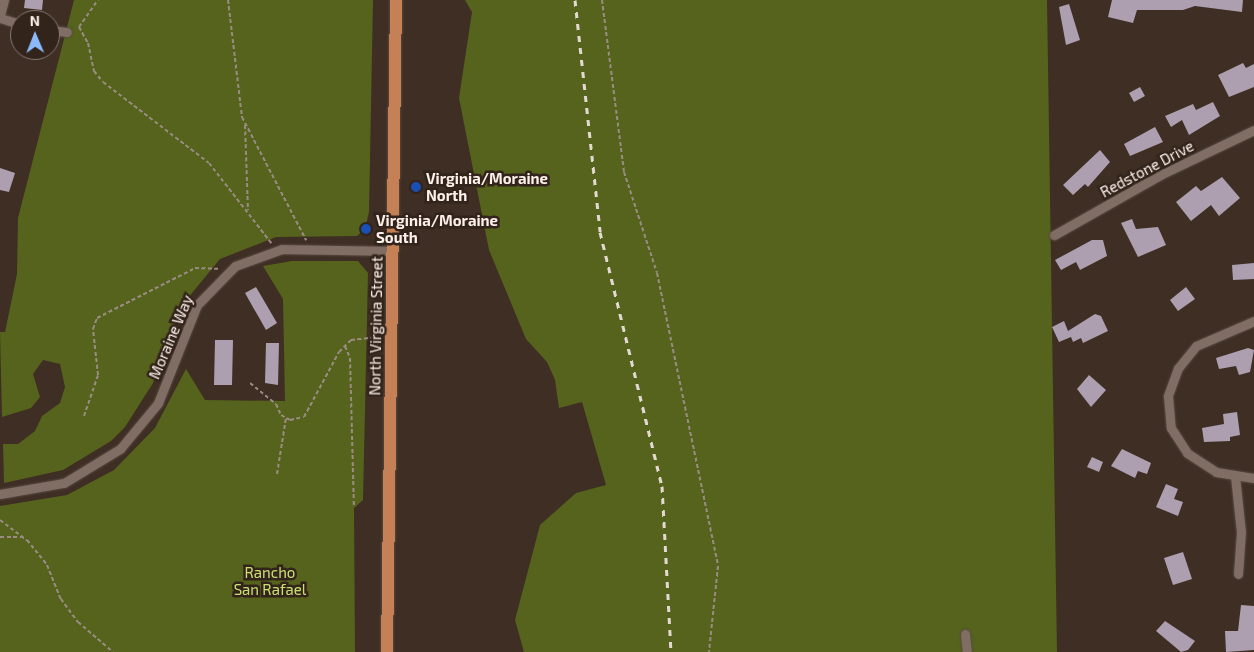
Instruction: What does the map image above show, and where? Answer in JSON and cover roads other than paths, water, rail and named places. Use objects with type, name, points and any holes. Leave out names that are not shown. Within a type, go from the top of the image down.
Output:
[{"type":"main road","name":"North Virginia Street","points":[[387,652],[396,0]]},
{"type":"street","points":[[0,17],[4,0]]},
{"type":"street","points":[[60,31],[67,32]]},
{"type":"street","name":"Redstone Drive","points":[[1054,234],[1160,175],[1254,130]]},
{"type":"street","name":"Moraine Way","points":[[0,494],[64,483],[120,449],[158,403],[197,304],[222,275],[250,258],[274,251],[310,249],[393,251]]},
{"type":"street","points":[[1254,321],[1196,346],[1178,368],[1168,396],[1171,428],[1187,453],[1216,472],[1254,478]]},
{"type":"street","points":[[1235,476],[1241,532],[1238,574]]},
{"type":"street","points":[[965,634],[967,652]]},
{"type":"railway","points":[[575,0],[600,232],[662,486],[671,652]]},
{"type":"place","name":"Virginia/Moraine North","points":[[416,187]]},
{"type":"place","name":"Virginia/Moraine South","points":[[366,229]]},
{"type":"park label","name":"Rancho San Rafael","points":[[270,580]]}]
